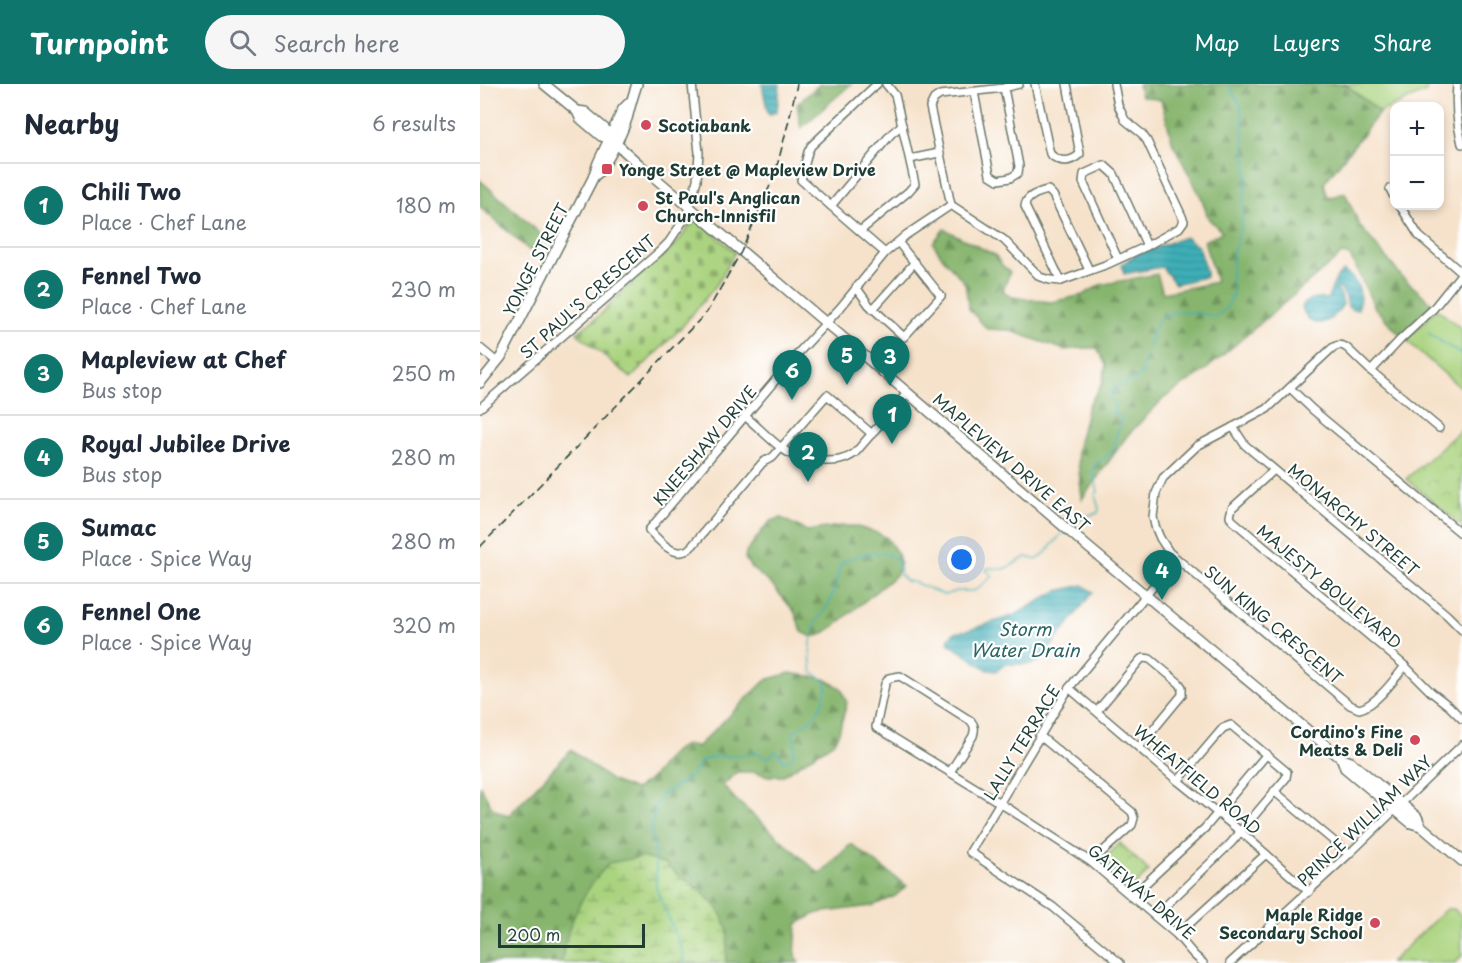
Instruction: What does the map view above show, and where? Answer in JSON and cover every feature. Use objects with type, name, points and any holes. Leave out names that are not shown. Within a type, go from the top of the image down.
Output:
[{"type":"main road","name":"MAPLEVIEW DRIVE EAST","points":[[544,84],[577,111],[580,118],[601,136],[613,141],[907,393],[1341,759],[1345,768],[1398,806],[1411,823],[1421,826],[1462,861]]},
{"type":"main road","name":"YONGE STREET","points":[[480,383],[501,357],[593,178],[603,167],[613,141],[629,113],[630,102],[637,84]]},
{"type":"street","name":"ST PAUL'S CRESCENT","points":[[480,408],[659,252],[679,228],[690,207],[699,166],[692,84]]},
{"type":"street","points":[[877,84],[814,142],[808,152],[801,180],[885,253]]},
{"type":"street","points":[[860,231],[914,187],[915,182],[895,95],[886,84]]},
{"type":"street","points":[[1019,84],[1004,88],[940,95],[934,99],[930,107],[939,153],[951,205],[1004,240],[1040,277],[1061,281],[1108,264],[1147,246],[1179,228],[1184,221],[1147,141],[1125,120],[1118,105],[1114,84]]},
{"type":"street","points":[[1035,84],[1050,154],[1063,162],[1074,159],[1080,154],[1067,84]]},
{"type":"street","points":[[1457,84],[1457,119],[1462,144]]},
{"type":"street","points":[[974,92],[990,175],[998,180],[1010,178],[1018,172],[1019,166],[1004,88]]},
{"type":"street","points":[[831,206],[891,134],[902,125]]},
{"type":"street","points":[[910,159],[939,153]]},
{"type":"street","points":[[1118,259],[1083,182],[1084,174],[1104,165],[1114,174],[1147,246]]},
{"type":"street","points":[[1061,281],[1025,206],[1025,202],[1030,197],[1043,191],[1048,190],[1053,195],[1089,270]]},
{"type":"street","name":"KNEESHAW DRIVE","points":[[781,447],[773,457],[763,462],[686,551],[679,553],[672,551],[649,530],[885,253],[951,205]]},
{"type":"street","points":[[1403,210],[1419,236],[1462,273],[1433,309],[1371,372],[1439,428]]},
{"type":"street","points":[[856,287],[873,309],[904,337],[941,296],[898,242]]},
{"type":"street","points":[[873,309],[915,262]]},
{"type":"street","name":"SUN KING CRESCENT","points":[[1371,372],[1343,345],[1337,345],[1329,350],[1263,411],[1197,446],[1169,471],[1159,485],[1153,509],[1155,526],[1163,544],[1176,559],[1355,708],[1366,706],[1389,686],[1405,666]]},
{"type":"street","points":[[480,348],[497,362]]},
{"type":"street","points":[[1290,388],[1313,410],[1462,534]]},
{"type":"street","points":[[746,417],[796,457],[833,461],[847,459],[855,453],[907,393]]},
{"type":"street","points":[[781,447],[827,395],[872,434]]},
{"type":"street","name":"MONARCHY STREET","points":[[1233,427],[1245,445],[1448,615],[1462,630]]},
{"type":"street","name":"MAJESTY BOULEVARD","points":[[1274,470],[1232,508],[1230,516],[1232,520],[1405,666],[1462,719]]},
{"type":"street","name":"LALLY TERRACE","points":[[1120,963],[1053,907],[970,852],[1069,688],[1176,559]]},
{"type":"street","points":[[1097,711],[1141,659],[1150,659],[1179,683],[1182,695],[1139,747]]},
{"type":"street","name":"GATEWAY DRIVE","points":[[950,772],[973,736],[974,726],[970,721],[900,676],[889,678],[885,684],[876,727],[1091,862],[1177,935],[1203,963]]},
{"type":"street","name":"WHEATFIELD ROAD","points":[[1069,688],[1309,892]]},
{"type":"street","points":[[1155,916],[1222,852],[1286,778],[1287,772],[1232,725],[1228,725],[1178,781]]},
{"type":"street","points":[[1039,736],[1132,813],[1134,818],[1132,825],[1091,862]]},
{"type":"street","name":"PRINCE WILLIAM WAY","points":[[1230,963],[1309,892],[1462,745]]},
{"type":"street","points":[[1131,897],[1218,813],[1267,754]]},
{"type":"street","points":[[1274,791],[1348,854]]},
{"type":"street","points":[[1177,935],[1266,854]]},
{"type":"green space","points":[[820,84],[851,84],[801,128],[797,104]]},
{"type":"green space","points":[[1138,84],[1345,84],[1380,112],[1324,183],[1328,198],[1345,193],[1360,226],[1402,277],[1433,304],[1400,335],[1375,308],[1350,256],[1342,254],[1203,372],[1164,398],[1127,436],[1082,499],[1077,450],[1088,406],[1102,384],[1106,365],[1097,348],[1065,350],[1008,330],[987,329],[969,309],[965,283],[933,243],[944,229],[995,255],[1010,272],[1003,291],[1012,297],[1051,302],[1083,295],[1100,285],[1157,274],[1163,293],[1216,282],[1204,241],[1222,232],[1208,218],[1202,199],[1173,144],[1161,100],[1141,96]]},
{"type":"green space","points":[[1345,84],[1427,84],[1426,92],[1403,102],[1390,102],[1390,108],[1380,112]]},
{"type":"green space","points":[[480,180],[545,238],[531,252],[480,207]]},
{"type":"green space","points":[[697,219],[735,252],[718,283],[681,328],[631,378],[577,333],[601,314],[626,288],[679,241],[692,221]]},
{"type":"green space","points":[[1437,309],[1462,329],[1462,389],[1406,340]]},
{"type":"green space","points":[[1462,429],[1462,526],[1406,479]]},
{"type":"green space","points":[[781,518],[807,531],[854,526],[878,533],[887,538],[898,554],[900,562],[897,574],[832,628],[821,635],[812,637],[802,632],[794,611],[770,583],[751,568],[745,558],[746,552],[765,527],[771,521]]},
{"type":"green space","points":[[790,673],[825,679],[841,688],[847,703],[834,742],[782,776],[737,772],[723,785],[735,799],[820,874],[851,844],[907,886],[895,896],[872,906],[817,913],[797,924],[795,956],[799,963],[480,963],[480,785],[493,809],[508,816],[571,750],[612,781],[635,790],[651,778],[677,750],[683,746],[697,747],[766,680]]},
{"type":"green space","points":[[1120,843],[1149,871],[1131,889],[1102,861]]},
{"type":"green space","points":[[642,857],[666,864],[682,879],[699,889],[718,908],[728,930],[726,963],[562,963],[565,943],[572,922],[580,903],[595,879],[609,863]]},
{"type":"green space","points":[[1446,909],[1454,909],[1462,917],[1462,956],[1455,963],[1390,963]]},
{"type":"water","points":[[762,84],[780,84],[777,111],[771,114],[768,114]]},
{"type":"water","points":[[1185,237],[1198,246],[1206,277],[1175,284],[1162,267],[1124,274],[1122,264],[1133,256]]},
{"type":"water","points":[[1344,271],[1353,279],[1360,292],[1358,309],[1353,310],[1348,307],[1346,297],[1339,287],[1337,290],[1343,304],[1338,311],[1322,323],[1311,321],[1302,307],[1313,298],[1327,299],[1335,280]]},
{"type":"water","name":"Storm Water Drain","points":[[1083,585],[1093,592],[1040,661],[1031,664],[1005,664],[997,671],[988,670],[948,643],[954,633],[1015,615],[1057,591]]},
{"type":"waterway","points":[[1076,523],[1086,516],[1098,513],[1095,495],[1098,492],[1092,472],[1096,464],[1116,449],[1121,417],[1113,414],[1114,404],[1111,391],[1128,381],[1136,380],[1143,374],[1144,360],[1153,330],[1159,320],[1173,312],[1190,312],[1217,317],[1227,307],[1233,293],[1231,276],[1233,253],[1241,227],[1247,174],[1241,106],[1231,90],[1232,84]]},
{"type":"waterway","points":[[1428,333],[1462,355]]},
{"type":"waterway","points":[[685,963],[683,952],[656,888],[656,861],[651,829],[655,808],[662,795],[691,776],[701,761],[712,757],[758,752],[764,758],[768,758],[776,751],[785,762],[793,756],[795,743],[793,732],[812,719],[822,705],[827,686],[826,682],[812,672],[811,646],[817,621],[827,607],[836,585],[840,564],[860,555],[882,553],[896,558],[901,576],[906,581],[944,595],[958,591],[974,591],[993,576],[986,570],[988,568],[1005,569],[1026,557],[1037,560],[1063,532]]},
{"type":"railway","points":[[480,547],[707,312],[741,252],[775,174],[797,84]]},
{"type":"place","name":"Scotiabank","points":[[646,125]]},
{"type":"place","name":"Yonge Street @ Mapleview Drive","points":[[607,169]]},
{"type":"place","name":"St Paul's Anglican Church-Innisfil","points":[[643,206]]},
{"type":"place","name":"Sumac","points":[[847,385]]},
{"type":"place","name":"Mapleview at Chef","points":[[890,386]]},
{"type":"place","name":"Fennel One","points":[[792,400]]},
{"type":"place","name":"Chili Two","points":[[892,444]]},
{"type":"place","name":"Fennel Two","points":[[808,482]]},
{"type":"place","name":"Royal Jubilee Drive","points":[[1162,600]]},
{"type":"place","name":"Cordino's Fine Meats & Deli","points":[[1415,740]]},
{"type":"place","name":"Maple Ridge Secondary School","points":[[1375,923]]}]
